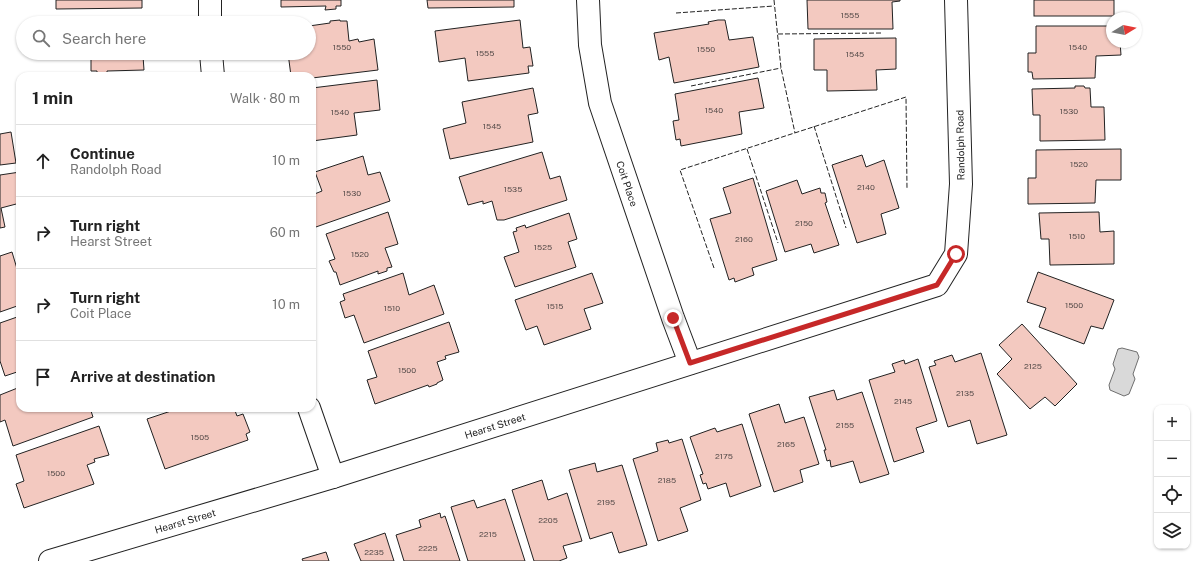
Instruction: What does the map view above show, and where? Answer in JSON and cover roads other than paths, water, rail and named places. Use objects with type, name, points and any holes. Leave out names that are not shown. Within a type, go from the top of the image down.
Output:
[{"type":"street","points":[[210,0],[210,16]]},
{"type":"street","name":"Coit Place","points":[[588,0],[590,45],[600,103],[673,318],[690,363]]},
{"type":"street","name":"Randolph Road","points":[[937,285],[956,254],[961,184],[956,0]]},
{"type":"street","points":[[212,60],[213,72]]},
{"type":"street","name":"Hearst Street","points":[[50,561],[333,477],[937,285]]},
{"type":"street","points":[[310,412],[333,477]]}]
